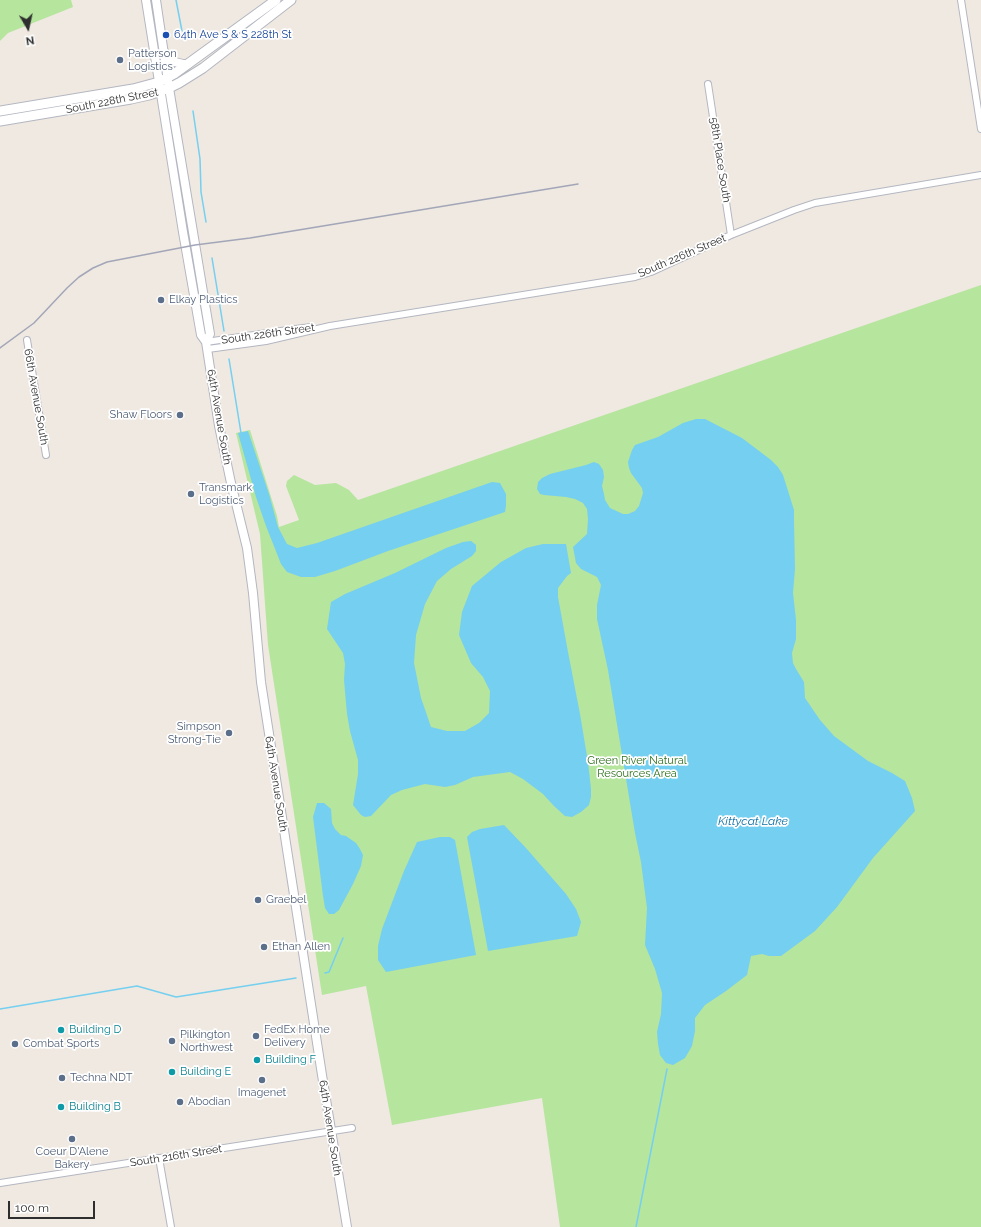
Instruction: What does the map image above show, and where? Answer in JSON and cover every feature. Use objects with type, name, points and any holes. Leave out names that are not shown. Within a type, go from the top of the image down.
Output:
[{"type":"main road","name":"South 228th Street","points":[[0,121],[131,99],[162,87],[167,78],[276,0]]},
{"type":"main road","name":"South 228th Street","points":[[0,111],[133,89],[179,84],[203,68],[291,0]]},
{"type":"street","name":"64th Avenue South","points":[[146,0],[210,334],[207,346],[219,426],[247,548],[253,593],[260,677],[347,1227]]},
{"type":"street","points":[[156,0],[167,78]]},
{"type":"street","points":[[960,0],[981,129]]},
{"type":"street","points":[[164,50],[166,55],[175,62],[188,64]]},
{"type":"street","name":"58th Place South","points":[[708,84],[732,235]]},
{"type":"street","name":"South 226th Street","points":[[207,346],[288,330],[330,326],[635,277],[651,272],[732,235],[794,210],[816,203],[981,175]]},
{"type":"street","name":"66th Avenue South","points":[[27,340],[46,455]]},
{"type":"street","name":"South 216th Street","points":[[0,1182],[352,1128]]},
{"type":"street","points":[[159,1158],[171,1227]]},
{"type":"green space","points":[[0,0],[71,0],[73,7],[8,33],[0,41]]},
{"type":"green space","name":"Green River Natural Resources Area","points":[[981,285],[981,1227],[560,1227],[542,1098],[392,1125],[366,986],[322,995],[268,645],[260,534],[236,433],[250,430],[277,516],[279,527],[299,520],[286,486],[287,481],[294,475],[315,485],[336,483],[349,490],[358,500]]},
{"type":"water","name":"Kittycat Lake","points":[[696,419],[705,419],[742,438],[771,460],[783,475],[794,510],[795,569],[793,593],[796,620],[796,639],[792,653],[793,663],[804,682],[805,698],[820,720],[834,736],[868,761],[905,781],[912,798],[915,811],[873,858],[837,907],[815,931],[781,956],[769,956],[762,954],[751,956],[747,975],[705,1005],[695,1018],[695,1031],[692,1046],[685,1058],[673,1065],[666,1063],[660,1055],[658,1044],[657,1032],[661,1014],[662,993],[655,969],[645,945],[647,908],[641,862],[608,670],[597,619],[597,605],[601,585],[597,577],[581,569],[576,563],[573,547],[587,534],[587,509],[583,503],[575,499],[540,494],[537,489],[538,482],[550,474],[594,462],[599,464],[603,470],[604,477],[602,486],[605,500],[610,508],[623,514],[628,514],[635,511],[639,506],[643,493],[642,488],[631,473],[628,462],[635,445],[658,437],[683,423]]},
{"type":"water","points":[[248,431],[269,494],[278,527],[287,544],[297,548],[317,543],[492,482],[500,483],[506,494],[505,512],[388,551],[335,571],[315,577],[301,577],[287,572],[281,564],[266,526],[256,497],[238,433]]},
{"type":"water","points":[[471,541],[476,545],[476,551],[472,556],[451,569],[437,581],[425,604],[416,635],[414,663],[421,698],[431,727],[447,731],[465,731],[479,723],[489,713],[490,691],[483,677],[471,663],[459,635],[462,612],[472,586],[501,562],[526,548],[543,544],[566,544],[571,573],[558,588],[558,597],[588,762],[591,789],[589,805],[572,817],[565,816],[543,794],[523,779],[510,772],[473,777],[455,785],[445,787],[425,784],[402,790],[391,795],[371,816],[365,817],[361,815],[353,805],[358,774],[358,760],[347,714],[344,680],[345,664],[343,653],[327,629],[331,602],[345,594],[395,573],[446,548]]},
{"type":"water","points":[[317,803],[324,803],[331,809],[332,823],[335,829],[341,835],[346,836],[356,843],[363,855],[361,866],[353,884],[339,910],[334,914],[329,914],[325,908],[323,896],[313,817]]},
{"type":"water","points":[[504,825],[566,894],[576,909],[581,922],[577,936],[488,951],[467,837],[472,832],[480,829]]},
{"type":"water","points":[[440,837],[450,837],[455,840],[476,955],[386,972],[378,960],[378,946],[382,929],[404,871],[417,842]]},
{"type":"waterway","points":[[176,0],[182,31]]},
{"type":"waterway","points":[[193,111],[200,159],[201,192],[206,222]]},
{"type":"waterway","points":[[212,258],[224,331]]},
{"type":"waterway","points":[[229,359],[241,433]]},
{"type":"waterway","points":[[325,973],[329,972],[343,938]]},
{"type":"waterway","points":[[0,1009],[137,986],[176,997],[296,978]]},
{"type":"waterway","points":[[636,1227],[667,1069]]},
{"type":"railway","points":[[0,348],[34,323],[79,277],[93,268],[107,262],[195,245],[250,238],[578,184]]},
{"type":"place","name":"64th Ave S & S 228th St","points":[[166,35]]},
{"type":"place","name":"Patterson Logistics","points":[[120,60]]},
{"type":"place","name":"Elkay Plastics","points":[[161,300]]},
{"type":"place","name":"Shaw Floors","points":[[180,415]]},
{"type":"place","name":"Transmark Logistics","points":[[191,494]]},
{"type":"place","name":"Simpson Strong-Tie","points":[[229,733]]},
{"type":"place","name":"Graebel","points":[[258,900]]},
{"type":"place","name":"Ethan Allen","points":[[264,947]]},
{"type":"place","name":"Building D","points":[[61,1030]]},
{"type":"place","name":"FedEx Home Delivery","points":[[256,1036]]},
{"type":"place","name":"Pilkington Northwest","points":[[172,1041]]},
{"type":"place","name":"Combat Sports","points":[[15,1044]]},
{"type":"place","name":"Building F","points":[[257,1060]]},
{"type":"place","name":"Building E","points":[[172,1072]]},
{"type":"place","name":"Techna NDT","points":[[62,1078]]},
{"type":"place","name":"Imagenet","points":[[262,1080]]},
{"type":"place","name":"Abodian","points":[[180,1102]]},
{"type":"place","name":"Building B","points":[[61,1107]]},
{"type":"place","name":"Coeur D'Alene Bakery","points":[[72,1139]]}]
